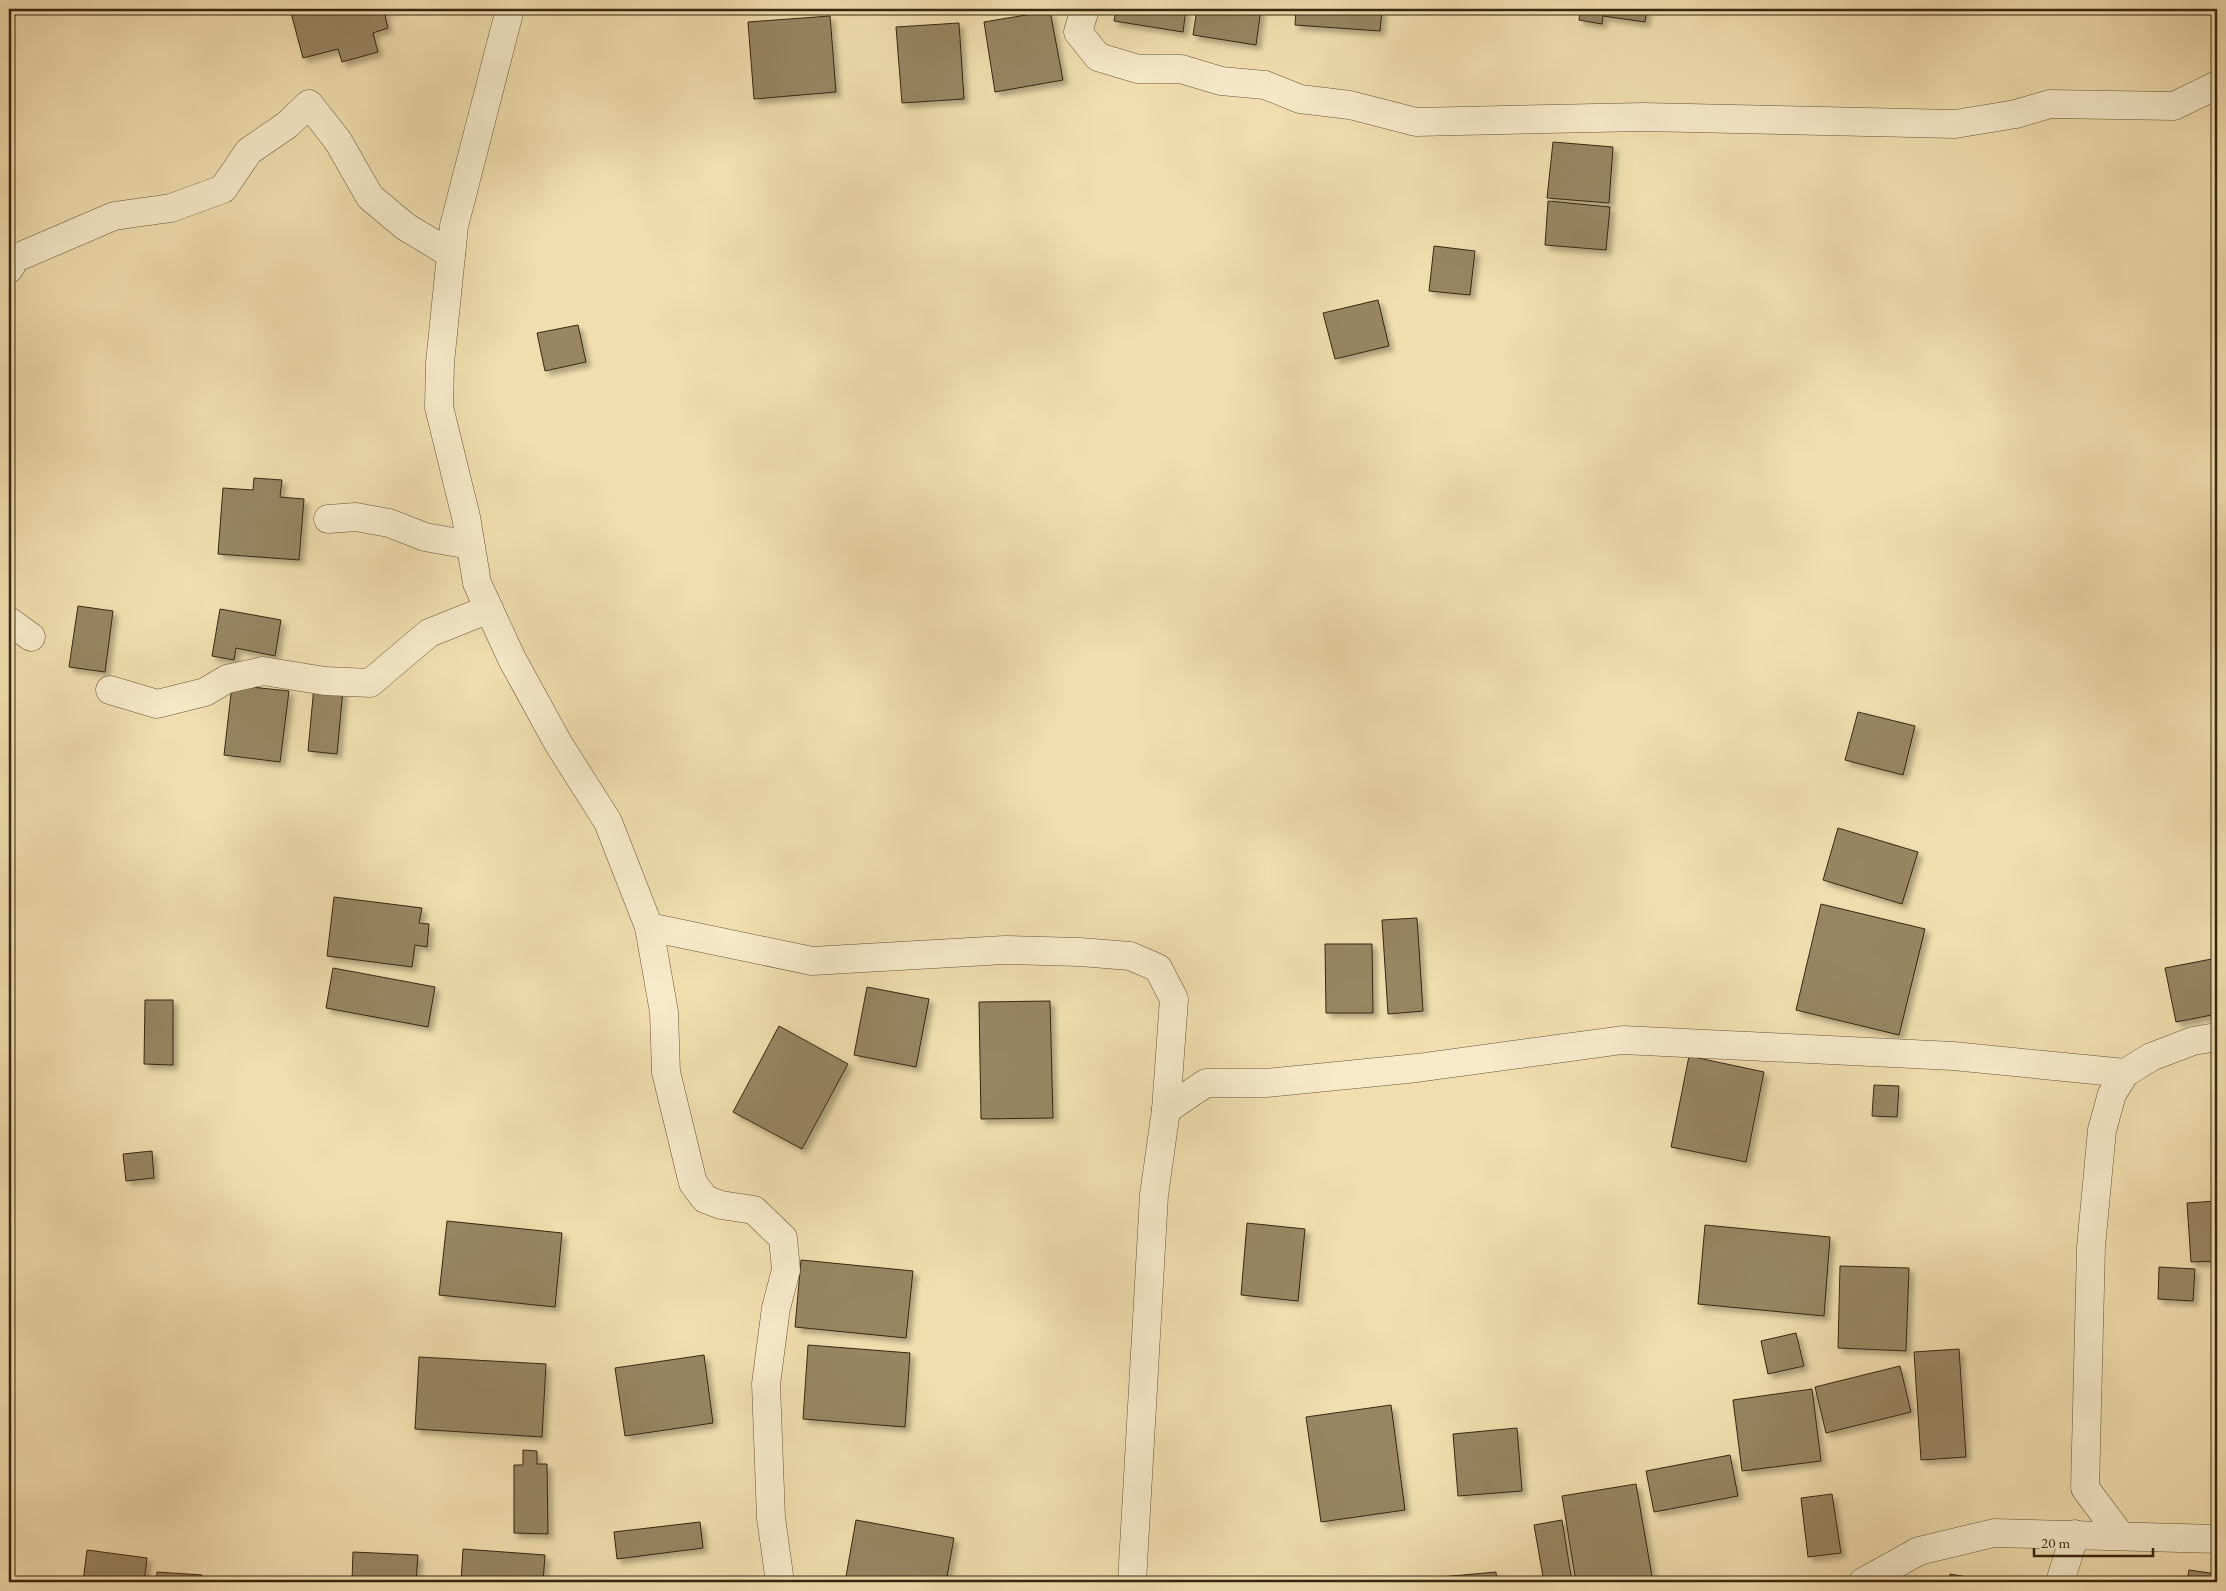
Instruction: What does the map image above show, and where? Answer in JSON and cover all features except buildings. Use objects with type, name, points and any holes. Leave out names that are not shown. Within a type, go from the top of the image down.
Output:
[{"type":"street","points":[[510,9],[454,226],[440,363],[439,407],[466,517],[477,583],[512,659],[558,743],[608,822],[649,927],[664,1012],[666,1072],[693,1183],[705,1198],[721,1205],[754,1210],[783,1238],[786,1270],[776,1308],[766,1384],[771,1518],[780,1582]]},
{"type":"street","points":[[1085,9],[1078,32],[1098,57],[1138,69],[1181,69],[1221,80],[1265,85],[1300,99],[1350,105],[1416,122],[1643,117],[1955,124],[2016,114],[2050,104],[2174,106],[2217,85]]},
{"type":"street","points":[[9,269],[16,258],[114,216],[172,208],[223,189],[250,151],[287,125],[309,104],[338,141],[370,197],[406,227],[451,254]]},
{"type":"street","points":[[328,519],[356,517],[389,523],[425,537],[470,545]]},
{"type":"street","points":[[110,690],[157,704],[205,692],[227,680],[263,671],[325,681],[370,682],[429,634],[489,609]]},
{"type":"street","points":[[9,620],[31,636]]},
{"type":"street","points":[[649,927],[812,961],[1006,950],[1080,952],[1130,956],[1158,968],[1174,998],[1166,1110],[1154,1195],[1132,1582]]},
{"type":"street","points":[[2120,1535],[2085,1488],[2091,1247],[2101,1140],[2112,1094],[2125,1074],[2151,1057],[2193,1041],[2217,1037]]},
{"type":"street","points":[[1166,1110],[1206,1083],[1285,1081],[1417,1068],[1623,1040],[1953,1056],[2125,1074]]},
{"type":"street","points":[[1170,1048],[1206,1083]]},
{"type":"street","points":[[1863,1582],[1919,1551],[1994,1533],[2217,1539]]},
{"type":"street","points":[[2060,1582],[2075,1534]]}]
